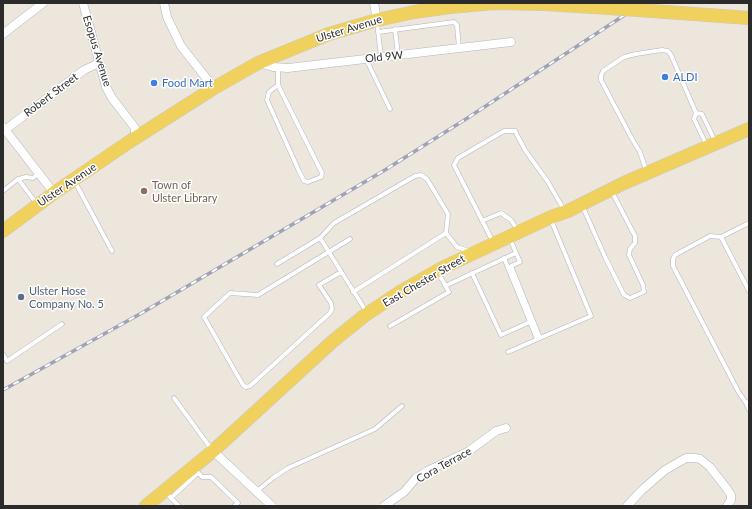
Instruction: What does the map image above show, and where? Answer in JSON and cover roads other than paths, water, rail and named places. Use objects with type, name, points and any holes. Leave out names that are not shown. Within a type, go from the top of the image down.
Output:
[{"type":"main road","name":"Ulster Avenue","points":[[4,228],[129,142],[214,88],[258,62],[329,34],[378,26],[414,12],[494,3],[545,4],[747,17]]},
{"type":"main road","name":"East Chester Street","points":[[146,506],[168,495],[196,470],[212,451],[333,341],[400,292],[437,271],[514,234],[565,212],[611,189],[749,129]]},
{"type":"street","points":[[3,34],[43,3]]},
{"type":"street","name":"Esopus Avenue","points":[[83,3],[106,87],[112,98],[135,128],[135,139]]},
{"type":"street","points":[[164,3],[168,17],[181,46],[214,88]]},
{"type":"street","points":[[374,3],[378,26]]},
{"type":"street","name":"Old 9W","points":[[258,62],[278,68],[511,42]]},
{"type":"street","name":"Robert Street","points":[[4,129],[84,70],[99,63]]},
{"type":"street","points":[[4,129],[54,193]]},
{"type":"street","name":"Cora Terrace","points":[[384,506],[404,492],[416,478],[429,470],[470,451],[496,431],[506,428]]},
{"type":"street","points":[[212,451],[272,506]]},
{"type":"street","points":[[627,506],[642,490],[665,470],[686,458],[695,458],[700,460],[718,475],[731,495],[731,500],[727,506]]},
{"type":"lane","points":[[381,57],[378,26],[395,29],[454,22],[457,25],[459,48]]},
{"type":"lane","points":[[395,29],[398,55]]},
{"type":"lane","points":[[647,174],[640,152],[601,80],[603,71],[624,57],[662,50],[668,51],[696,113],[694,119],[711,145]]},
{"type":"lane","points":[[366,59],[390,109]]},
{"type":"lane","points":[[278,68],[278,85],[322,173],[321,177],[308,182],[304,181],[299,171],[267,100],[269,92],[278,85]]},
{"type":"lane","points":[[696,113],[702,114],[711,145]]},
{"type":"lane","points":[[494,244],[454,165],[458,158],[504,131],[515,132],[524,150],[548,182],[565,212]]},
{"type":"lane","points":[[3,191],[18,179],[26,177],[33,178],[39,173]]},
{"type":"lane","points":[[277,264],[320,238],[334,223],[415,176],[421,175],[427,178],[448,214],[446,233],[457,247],[474,254]]},
{"type":"lane","points":[[18,179],[38,205]]},
{"type":"lane","points":[[74,180],[112,251]]},
{"type":"lane","points":[[582,204],[605,257],[624,295],[630,298],[644,292],[643,285],[629,255],[630,249],[635,243],[635,236],[611,189]]},
{"type":"lane","points":[[482,221],[501,213],[511,220],[516,253],[520,262],[511,266],[539,339]]},
{"type":"lane","points":[[508,352],[591,316],[550,218]]},
{"type":"lane","points":[[749,223],[721,237],[710,236],[675,255],[673,260],[674,266],[738,391],[747,403],[749,410]]},
{"type":"lane","points":[[353,292],[446,233]]},
{"type":"lane","points":[[721,237],[749,291]]},
{"type":"lane","points":[[320,238],[368,314]]},
{"type":"lane","points":[[341,272],[319,285],[331,303],[332,309],[330,313],[250,386],[246,387],[243,385],[204,316],[230,293],[258,295],[350,239]]},
{"type":"lane","points":[[445,286],[516,253]]},
{"type":"lane","points":[[504,258],[530,322],[539,339]]},
{"type":"lane","points":[[390,326],[448,292],[437,271]]},
{"type":"lane","points":[[472,273],[501,335],[530,322]]},
{"type":"lane","points":[[3,354],[7,361],[62,324]]},
{"type":"lane","points":[[174,398],[212,451]]},
{"type":"lane","points":[[257,491],[288,468],[375,429],[402,406]]},
{"type":"lane","points":[[196,470],[202,477],[211,477],[238,503],[234,506]]},
{"type":"lane","points":[[168,495],[179,506]]},
{"type":"railway","points":[[3,390],[140,314],[385,170],[466,119],[643,3]]},
{"type":"place","name":"ALDI","points":[[665,77]]},
{"type":"place","name":"Food Mart","points":[[154,83]]},
{"type":"place","name":"Town of Ulster Library","points":[[144,191]]},
{"type":"place","name":"Ulster Hose Company No. 5","points":[[21,297]]}]
